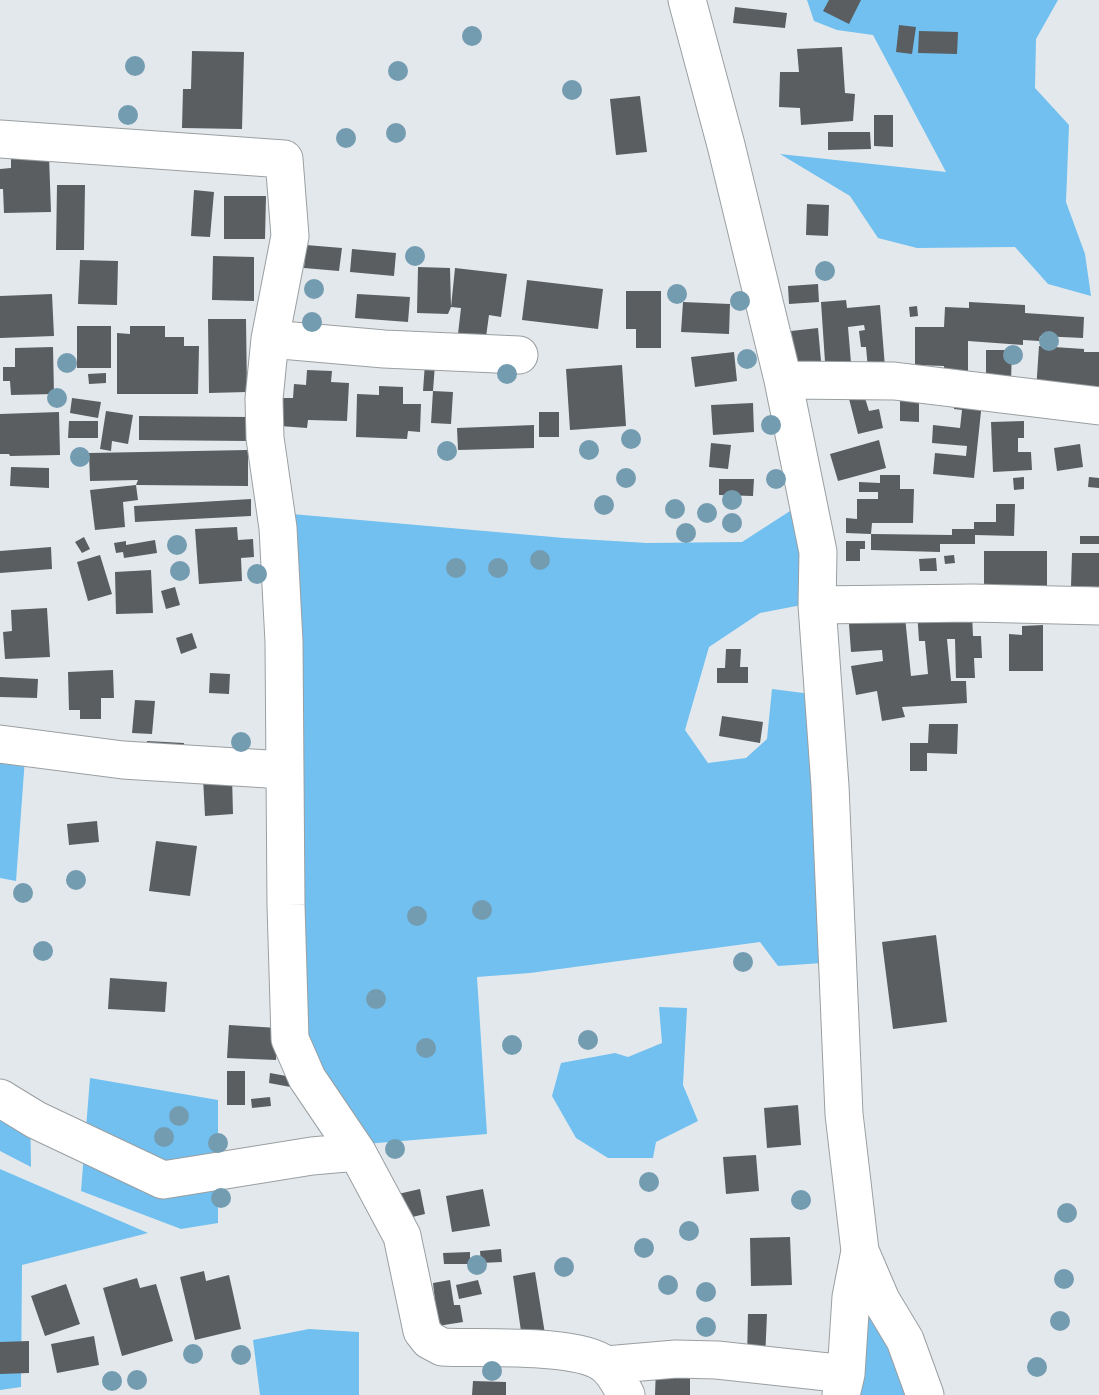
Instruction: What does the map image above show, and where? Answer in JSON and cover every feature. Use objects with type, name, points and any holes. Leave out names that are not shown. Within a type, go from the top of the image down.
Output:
[{"type":"street","points":[[687,0],[726,145],[783,380],[818,552],[817,605],[830,786],[845,1114],[860,1251],[881,1300],[905,1340],[925,1395]]},
{"type":"street","points":[[0,139],[284,159],[290,236],[271,339],[264,399],[265,438],[278,528],[284,642],[290,1039],[307,1079],[356,1152],[402,1236],[422,1331],[429,1340],[442,1347],[555,1350],[597,1359],[606,1365],[626,1395]]},
{"type":"street","points":[[271,339],[384,349],[519,355]]},
{"type":"street","points":[[783,380],[894,381],[1099,406]]},
{"type":"street","points":[[817,605],[973,603],[1099,607]]},
{"type":"street","points":[[0,744],[123,760],[284,770]]},
{"type":"street","points":[[0,1098],[36,1120],[163,1180],[312,1156],[356,1152]]},
{"type":"street","points":[[606,1365],[676,1359],[717,1360],[844,1384],[851,1297],[860,1251]]},
{"type":"shaded area","points":[[807,0],[1058,0],[1036,39],[1035,88],[1069,125],[1066,202],[1085,254],[1091,296],[1048,284],[1015,247],[917,248],[878,238],[850,196],[780,154],[946,172],[873,35],[837,30],[814,21]]},
{"type":"shaded area","points":[[804,502],[812,603],[760,613],[709,647],[685,730],[708,763],[746,758],[767,739],[772,689],[819,695],[822,963],[778,966],[760,942],[530,973],[477,977],[487,1134],[365,1144],[301,1037],[303,639],[292,514],[564,538],[647,543],[742,542]]},
{"type":"shaded area","points":[[0,754],[25,758],[16,881],[0,878]]},
{"type":"shaded area","points":[[659,1007],[687,1008],[683,1085],[698,1121],[656,1142],[653,1158],[608,1158],[576,1138],[552,1096],[561,1063],[615,1053],[628,1057],[662,1043]]},
{"type":"shaded area","points":[[90,1078],[218,1100],[218,1223],[181,1229],[81,1191]]},
{"type":"shaded area","points":[[0,1099],[30,1104],[31,1167],[0,1151]]},
{"type":"shaded area","points":[[0,1169],[148,1233],[22,1265],[21,1387],[0,1390]]},
{"type":"shaded area","points":[[857,1278],[918,1395],[854,1395]]},
{"type":"shaded area","points":[[309,1329],[359,1332],[359,1395],[260,1395],[253,1340]]},
{"type":"building","points":[[829,0],[861,0],[849,24],[823,11]]},
{"type":"building","points":[[735,7],[787,13],[785,28],[733,23]]},
{"type":"building","points":[[899,25],[916,27],[912,54],[896,52]]},
{"type":"building","points":[[919,31],[958,32],[957,54],[918,53]]},
{"type":"building","points":[[842,47],[845,93],[855,94],[853,121],[801,125],[800,108],[779,107],[780,72],[799,72],[797,49]]},
{"type":"building","points":[[192,51],[244,52],[242,129],[182,128],[183,89],[191,89]]},
{"type":"building","points":[[640,96],[647,152],[616,155],[610,99]]},
{"type":"building","points":[[874,115],[893,115],[893,147],[874,146]]},
{"type":"building","points":[[828,132],[870,132],[871,149],[828,150]]},
{"type":"building","points":[[49,156],[51,212],[4,213],[0,169],[11,168],[11,157]]},
{"type":"building","points":[[57,185],[85,185],[84,250],[56,250]]},
{"type":"building","points":[[194,190],[214,192],[210,237],[191,236]]},
{"type":"building","points":[[224,196],[266,196],[265,239],[224,239]]},
{"type":"building","points":[[807,204],[829,205],[828,236],[806,235]]},
{"type":"building","points":[[306,245],[342,248],[339,271],[304,268]]},
{"type":"building","points":[[352,249],[396,253],[394,276],[350,272]]},
{"type":"building","points":[[213,256],[254,257],[254,301],[212,300]]},
{"type":"building","points":[[80,260],[118,261],[117,305],[78,304]]},
{"type":"building","points":[[418,267],[450,268],[451,307],[448,314],[417,313]]},
{"type":"building","points":[[455,268],[507,274],[501,317],[489,315],[486,337],[458,334],[461,308],[451,307]]},
{"type":"building","points":[[527,280],[603,289],[598,329],[522,320]]},
{"type":"building","points":[[818,284],[819,302],[789,304],[788,286]]},
{"type":"building","points":[[626,291],[661,291],[661,348],[636,348],[636,329],[626,329]]},
{"type":"building","points":[[52,294],[54,336],[0,338],[0,296]]},
{"type":"building","points":[[357,294],[410,297],[408,322],[355,318]]},
{"type":"building","points":[[846,300],[847,308],[880,305],[885,367],[868,369],[866,347],[861,347],[859,331],[865,330],[864,325],[848,327],[852,375],[826,377],[821,302]]},
{"type":"building","points":[[683,302],[730,304],[729,334],[681,332]]},
{"type":"building","points":[[969,302],[1025,305],[1025,313],[1084,317],[1083,338],[1040,336],[1039,341],[1023,340],[1023,345],[968,341],[968,374],[944,374],[944,366],[915,365],[915,327],[944,327],[945,307],[969,308]]},
{"type":"building","points":[[917,306],[918,316],[910,317],[909,307]]},
{"type":"building","points":[[208,319],[246,319],[247,392],[209,393]]},
{"type":"building","points":[[77,326],[111,326],[111,368],[77,368]]},
{"type":"building","points":[[130,326],[165,326],[165,337],[184,337],[184,346],[199,346],[198,394],[117,394],[117,333],[130,334]]},
{"type":"building","points":[[818,328],[822,372],[794,375],[791,331]]},
{"type":"building","points":[[1039,346],[1099,352],[1099,394],[1036,391]]},
{"type":"building","points":[[53,347],[54,394],[11,395],[10,381],[3,381],[3,367],[15,367],[15,348]]},
{"type":"building","points":[[986,350],[1012,350],[1011,381],[986,381]]},
{"type":"building","points":[[734,352],[737,381],[695,387],[691,357]]},
{"type":"building","points":[[425,363],[435,364],[433,391],[423,391]]},
{"type":"building","points":[[622,365],[626,426],[570,430],[566,369]]},
{"type":"building","points":[[307,370],[332,371],[331,382],[349,383],[347,421],[308,420],[307,428],[280,426],[282,398],[293,398],[294,384],[306,385]]},
{"type":"building","points":[[106,373],[106,383],[89,384],[88,374]]},
{"type":"building","points":[[379,386],[403,387],[403,404],[421,404],[420,432],[408,431],[407,439],[356,437],[357,394],[379,395]]},
{"type":"building","points":[[433,391],[453,392],[451,424],[431,423]]},
{"type":"building","points":[[847,391],[865,398],[869,411],[879,409],[883,428],[858,434]]},
{"type":"building","points":[[900,397],[919,397],[919,422],[900,421]]},
{"type":"building","points":[[72,398],[101,402],[98,418],[70,413]]},
{"type":"building","points":[[955,399],[982,402],[974,478],[933,474],[935,453],[966,456],[967,446],[932,443],[933,425],[960,428],[962,410],[954,409]]},
{"type":"building","points":[[753,403],[754,432],[713,435],[711,405]]},
{"type":"building","points":[[106,411],[133,415],[128,444],[112,441],[111,451],[100,449]]},
{"type":"building","points":[[59,412],[60,455],[0,454],[0,414]]},
{"type":"building","points":[[539,412],[559,412],[559,437],[539,437]]},
{"type":"building","points":[[139,416],[250,417],[250,441],[139,440]]},
{"type":"building","points":[[69,421],[98,421],[98,438],[68,438]]},
{"type":"building","points":[[1024,421],[1024,438],[1018,438],[1018,452],[1031,452],[1032,470],[993,472],[991,422]]},
{"type":"building","points":[[534,425],[534,448],[458,450],[457,428]]},
{"type":"building","points":[[879,440],[886,468],[838,481],[830,454]]},
{"type":"building","points":[[711,443],[731,445],[728,469],[709,467]]},
{"type":"building","points":[[1080,444],[1083,467],[1057,471],[1054,448]]},
{"type":"building","points":[[248,450],[248,486],[136,485],[138,480],[90,481],[89,453]]},
{"type":"building","points":[[11,467],[49,468],[49,488],[10,486]]},
{"type":"building","points":[[880,475],[900,475],[900,489],[914,489],[913,523],[872,523],[871,534],[846,533],[846,518],[857,519],[857,499],[878,499],[878,492],[859,492],[859,482],[880,483]]},
{"type":"building","points":[[1024,477],[1024,489],[1014,490],[1013,478]]},
{"type":"building","points":[[1089,477],[1099,478],[1099,488],[1088,487]]},
{"type":"building","points":[[719,479],[754,479],[753,496],[719,495]]},
{"type":"building","points":[[136,485],[138,500],[123,502],[125,527],[95,530],[90,490]]},
{"type":"building","points":[[251,499],[251,516],[135,522],[134,506]]},
{"type":"building","points":[[996,504],[1015,504],[1014,536],[975,535],[975,544],[940,544],[940,552],[871,550],[871,534],[952,535],[952,529],[974,529],[974,522],[996,522]]},
{"type":"building","points":[[237,527],[238,540],[253,539],[254,557],[241,558],[242,581],[199,584],[195,529]]},
{"type":"building","points":[[1080,536],[1099,536],[1099,544],[1080,544]]},
{"type":"building","points":[[84,537],[90,549],[82,553],[75,542]]},
{"type":"building","points":[[155,540],[157,553],[124,558],[123,552],[116,553],[114,543],[126,541],[126,545]]},
{"type":"building","points":[[846,541],[865,541],[865,549],[860,549],[860,561],[846,561]]},
{"type":"building","points":[[51,547],[52,569],[0,573],[0,551]]},
{"type":"building","points":[[984,551],[1047,551],[1047,587],[984,587]]},
{"type":"building","points":[[1072,553],[1099,553],[1099,587],[1071,586]]},
{"type":"building","points":[[100,555],[112,594],[88,601],[77,562]]},
{"type":"building","points":[[954,555],[955,563],[945,564],[944,556]]},
{"type":"building","points":[[936,558],[937,571],[920,571],[919,559]]},
{"type":"building","points":[[151,570],[153,613],[116,614],[115,572]]},
{"type":"building","points":[[175,587],[180,605],[166,609],[161,591]]},
{"type":"building","points":[[904,607],[911,676],[928,674],[925,641],[919,641],[917,611],[972,615],[973,636],[981,636],[982,658],[974,658],[975,678],[956,678],[955,639],[947,639],[951,681],[966,681],[967,703],[902,707],[905,717],[882,721],[877,691],[856,695],[851,666],[883,661],[882,650],[851,652],[848,611]]},
{"type":"building","points":[[47,608],[50,657],[5,659],[3,632],[12,631],[11,610]]},
{"type":"building","points":[[1043,625],[1043,671],[1009,671],[1009,634],[1022,635],[1022,626]]},
{"type":"building","points":[[192,633],[197,648],[181,654],[176,638]]},
{"type":"building","points":[[726,649],[741,649],[740,667],[748,667],[748,683],[717,683],[717,668],[725,668]]},
{"type":"building","points":[[113,670],[114,698],[101,698],[101,719],[80,719],[80,710],[69,710],[68,672]]},
{"type":"building","points":[[210,673],[230,674],[229,694],[209,693]]},
{"type":"building","points":[[0,677],[38,679],[37,698],[0,697]]},
{"type":"building","points":[[135,700],[155,701],[152,734],[132,733]]},
{"type":"building","points":[[722,716],[763,722],[760,743],[719,736]]},
{"type":"building","points":[[929,724],[958,724],[957,754],[927,753],[927,771],[910,771],[910,743],[928,743]]},
{"type":"building","points":[[147,741],[184,743],[183,756],[146,753]]},
{"type":"building","points":[[232,776],[233,814],[205,816],[203,778]]},
{"type":"building","points":[[97,821],[99,842],[69,845],[67,824]]},
{"type":"building","points":[[156,841],[197,846],[190,896],[149,891]]},
{"type":"building","points":[[936,935],[947,1022],[893,1029],[882,942]]},
{"type":"building","points":[[110,978],[167,982],[165,1012],[108,1009]]},
{"type":"building","points":[[229,1025],[278,1028],[276,1060],[227,1058]]},
{"type":"building","points":[[227,1071],[245,1071],[245,1105],[227,1105]]},
{"type":"building","points":[[270,1073],[297,1078],[296,1088],[269,1083]]},
{"type":"building","points":[[270,1097],[271,1106],[252,1108],[251,1099]]},
{"type":"building","points":[[798,1105],[801,1145],[767,1148],[764,1108]]},
{"type":"building","points":[[756,1155],[759,1191],[726,1194],[723,1157]]},
{"type":"building","points":[[420,1189],[425,1214],[404,1219],[398,1194]]},
{"type":"building","points":[[483,1189],[490,1226],[452,1232],[446,1196]]},
{"type":"building","points":[[790,1237],[792,1285],[751,1286],[750,1238]]},
{"type":"building","points":[[501,1249],[502,1262],[481,1263],[480,1251]]},
{"type":"building","points":[[470,1252],[470,1264],[444,1264],[443,1253]]},
{"type":"building","points":[[204,1271],[206,1281],[229,1275],[241,1329],[195,1340],[180,1277]]},
{"type":"building","points":[[535,1272],[545,1334],[522,1338],[513,1276]]},
{"type":"building","points":[[137,1278],[140,1288],[156,1284],[173,1341],[122,1356],[103,1288]]},
{"type":"building","points":[[450,1280],[454,1305],[460,1305],[463,1322],[438,1326],[433,1283]]},
{"type":"building","points":[[478,1280],[482,1294],[459,1299],[456,1285]]},
{"type":"building","points":[[66,1284],[80,1324],[45,1336],[31,1296]]},
{"type":"building","points":[[748,1314],[767,1314],[765,1359],[747,1359]]},
{"type":"building","points":[[94,1336],[99,1365],[57,1373],[51,1344]]},
{"type":"building","points":[[29,1341],[29,1373],[0,1374],[0,1342]]},
{"type":"building","points":[[656,1367],[690,1368],[690,1395],[655,1395]]},
{"type":"building","points":[[473,1381],[506,1382],[506,1395],[472,1395]]}]
